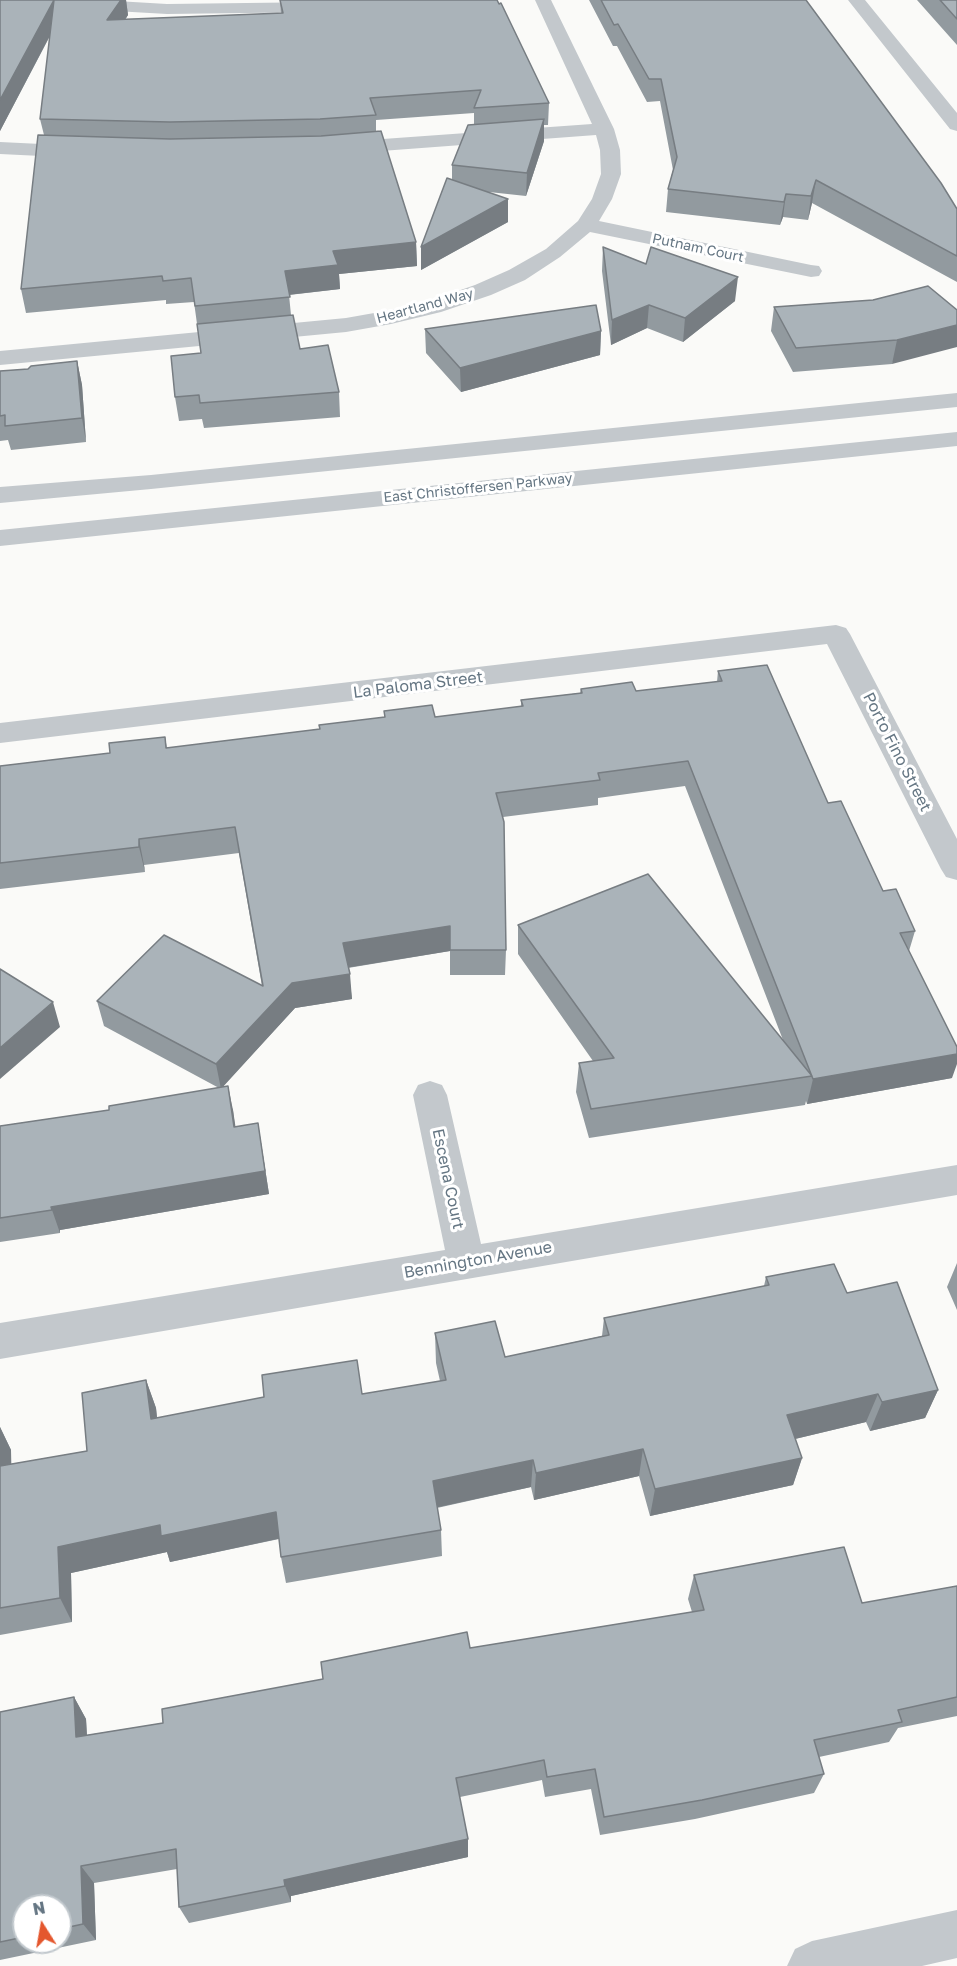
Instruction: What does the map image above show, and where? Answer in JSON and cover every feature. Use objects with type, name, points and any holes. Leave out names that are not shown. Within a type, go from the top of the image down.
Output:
[{"type":"street","points":[[10,0],[109,7],[220,5],[345,7]]},
{"type":"street","name":"Heartland Way","points":[[0,358],[346,325],[391,317],[433,307],[483,290],[517,275],[553,253],[586,225],[602,199],[611,174],[610,150],[604,129],[543,0]]},
{"type":"street","points":[[856,0],[957,125]]},
{"type":"street","points":[[322,150],[604,129]]},
{"type":"street","points":[[0,148],[99,152]]},
{"type":"street","name":"Putnam Court","points":[[586,225],[811,271]]},
{"type":"street","points":[[0,495],[151,482],[957,400]]},
{"type":"street","name":"East Christoffersen Parkway","points":[[0,537],[957,439]]},
{"type":"street","name":"La Paloma Street","points":[[0,733],[836,634]]},
{"type":"street","name":"Porto Fino Street","points":[[836,634],[957,869]]},
{"type":"street","name":"Escena Court","points":[[430,1095],[466,1262]]},
{"type":"street","name":"Bennington Avenue","points":[[0,1341],[957,1180]]},
{"type":"street","points":[[812,1966],[957,1934]]},
{"type":"building","points":[[0,0],[54,0],[0,100]]},
{"type":"building","points":[[54,0],[121,0],[107,20],[283,13],[280,0],[497,0],[499,4],[501,3],[549,103],[474,108],[481,90],[370,98],[376,115],[320,119],[170,122],[40,119]]},
{"type":"building","points":[[601,0],[806,0],[941,183],[957,209],[957,256],[816,180],[811,196],[786,194],[784,202],[668,189],[677,157],[661,79],[649,79],[618,24],[614,25]]},
{"type":"building","points":[[940,0],[957,0],[957,19]]},
{"type":"building","points":[[544,119],[527,173],[452,165],[468,125]]},
{"type":"building","points":[[381,131],[416,242],[333,251],[338,265],[285,271],[290,297],[195,306],[191,278],[163,281],[162,276],[21,289],[38,135],[170,139],[321,136]]},
{"type":"building","points":[[447,178],[508,199],[421,247]]},
{"type":"building","points":[[603,247],[646,264],[651,247],[738,277],[685,318],[649,305],[612,320]]},
{"type":"building","points":[[928,286],[957,310],[957,325],[897,340],[796,348],[774,307],[873,300]]},
{"type":"building","points":[[596,305],[601,331],[460,368],[425,329]]},
{"type":"building","points":[[293,315],[300,349],[328,345],[339,392],[200,403],[199,395],[175,397],[171,356],[201,353],[197,324]]},
{"type":"building","points":[[77,361],[82,418],[5,426],[5,415],[0,416],[0,371]]},
{"type":"building","points":[[767,665],[828,803],[841,801],[883,891],[896,889],[915,931],[900,933],[957,1047],[957,1054],[813,1079],[688,761],[598,773],[600,780],[496,793],[504,822],[506,950],[450,950],[450,926],[343,943],[350,974],[292,983],[216,1064],[97,1001],[164,935],[263,986],[235,827],[139,839],[139,847],[0,863],[0,766],[110,753],[109,743],[165,737],[166,748],[320,729],[319,725],[385,717],[384,711],[432,705],[435,717],[523,706],[521,700],[582,693],[581,689],[632,682],[636,691],[722,681],[718,671]]},
{"type":"building","points":[[648,874],[812,1076],[591,1109],[579,1063],[614,1058],[518,925]]},
{"type":"building","points":[[0,969],[53,1002],[0,1048]]},
{"type":"building","points":[[228,1086],[234,1127],[258,1123],[265,1171],[51,1207],[52,1210],[0,1218],[0,1126],[109,1110],[109,1106]]},
{"type":"building","points":[[834,1264],[847,1293],[897,1282],[938,1390],[882,1402],[878,1394],[787,1415],[802,1458],[655,1489],[643,1449],[536,1473],[533,1460],[433,1481],[441,1530],[281,1557],[276,1512],[161,1536],[160,1525],[58,1547],[60,1598],[0,1608],[0,1466],[87,1451],[82,1393],[146,1380],[151,1419],[264,1397],[262,1375],[357,1360],[362,1394],[446,1380],[435,1333],[495,1321],[505,1357],[609,1335],[604,1318],[769,1285],[766,1277]]},
{"type":"building","points":[[844,1547],[862,1603],[957,1586],[957,1697],[898,1710],[902,1722],[814,1740],[824,1774],[702,1800],[604,1817],[595,1769],[547,1777],[544,1760],[456,1778],[468,1839],[284,1880],[285,1886],[179,1907],[176,1849],[81,1866],[83,1924],[72,1926],[72,1894],[12,1894],[12,1940],[0,1942],[0,1712],[74,1697],[76,1737],[163,1723],[162,1709],[323,1679],[321,1662],[467,1632],[470,1648],[704,1610],[694,1575]]}]
